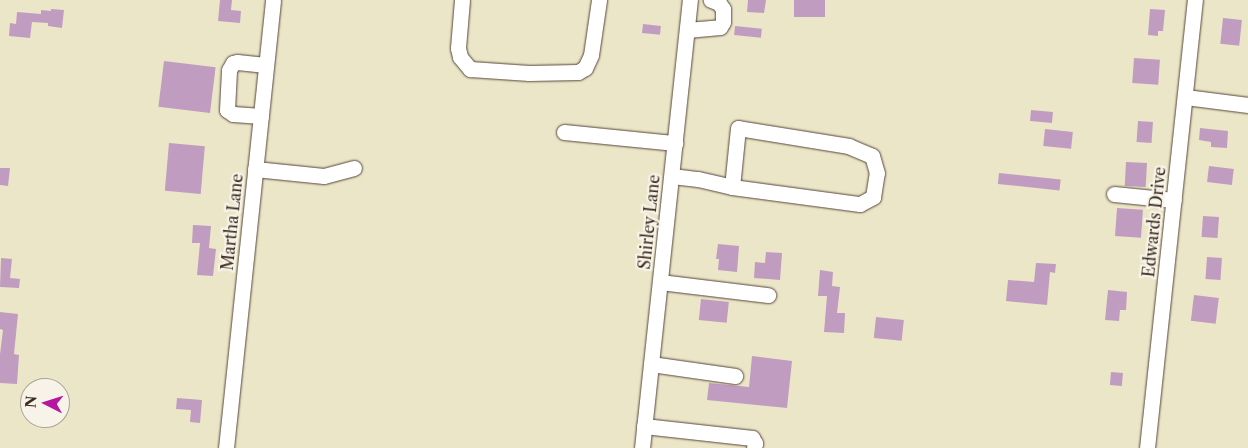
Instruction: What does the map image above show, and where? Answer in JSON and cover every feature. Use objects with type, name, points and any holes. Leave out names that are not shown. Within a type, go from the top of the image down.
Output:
[{"type":"street","name":"Martha Lane","points":[[226,448],[273,0]]},
{"type":"street","points":[[462,0],[458,48],[460,58],[470,69],[528,73],[578,72],[585,68],[591,55],[600,0]]},
{"type":"street","name":"Shirley Lane","points":[[642,448],[690,0]]},
{"type":"street","points":[[687,30],[720,27],[723,22],[723,9],[719,3],[711,0]]},
{"type":"street","name":"Edwards Drive","points":[[1147,448],[1195,0]]},
{"type":"street","points":[[261,116],[233,114],[227,110],[227,88],[229,70],[233,63],[266,65]]},
{"type":"street","points":[[1185,97],[1248,105]]},
{"type":"street","points":[[672,176],[698,179],[732,187],[860,204],[873,197],[877,173],[872,156],[849,146],[738,128],[732,187]]},
{"type":"street","points":[[564,132],[675,143]]},
{"type":"street","points":[[255,169],[324,176],[354,168]]},
{"type":"street","points":[[1114,194],[1174,200]]},
{"type":"street","points":[[660,282],[768,295]]},
{"type":"street","points":[[651,364],[736,376]]},
{"type":"street","points":[[644,426],[752,438],[755,443],[754,448]]},
{"type":"building","points":[[220,0],[232,0],[231,10],[241,11],[240,23],[218,21]]},
{"type":"building","points":[[748,0],[766,0],[764,13],[747,12]]},
{"type":"building","points":[[794,0],[825,0],[825,17],[794,17]]},
{"type":"building","points":[[51,9],[64,10],[62,28],[48,26],[48,23],[32,22],[30,38],[9,36],[10,23],[16,24],[17,12],[41,14],[41,10],[51,11]]},
{"type":"building","points":[[1150,9],[1165,10],[1163,31],[1158,31],[1158,36],[1148,35]]},
{"type":"building","points":[[1223,18],[1242,20],[1239,46],[1220,44]]},
{"type":"building","points":[[643,24],[661,26],[660,35],[642,33]]},
{"type":"building","points":[[735,26],[762,29],[761,38],[734,35]]},
{"type":"building","points":[[1134,58],[1160,60],[1158,85],[1132,83]]},
{"type":"building","points":[[164,61],[216,67],[210,113],[158,107]]},
{"type":"building","points":[[1031,110],[1053,112],[1052,123],[1030,121]]},
{"type":"building","points":[[1138,121],[1153,122],[1151,143],[1137,142]]},
{"type":"building","points":[[1200,128],[1228,131],[1227,148],[1211,147],[1211,142],[1199,140]]},
{"type":"building","points":[[1045,129],[1073,132],[1071,149],[1043,146]]},
{"type":"building","points":[[169,143],[205,146],[201,194],[165,191]]},
{"type":"building","points":[[1126,162],[1147,163],[1146,187],[1125,186]]},
{"type":"building","points":[[1209,166],[1234,169],[1232,185],[1207,182]]},
{"type":"building","points":[[0,168],[10,168],[8,186],[0,185]]},
{"type":"building","points":[[999,173],[1061,179],[1060,190],[998,184]]},
{"type":"building","points":[[1117,208],[1143,210],[1141,238],[1115,236]]},
{"type":"building","points":[[1203,216],[1219,217],[1217,238],[1202,237]]},
{"type":"building","points":[[193,225],[211,226],[209,248],[216,249],[213,276],[197,275],[200,243],[192,243]]},
{"type":"building","points":[[718,244],[739,246],[737,272],[718,270],[719,259],[716,259]]},
{"type":"building","points":[[766,252],[782,253],[780,280],[754,278],[755,262],[765,263]]},
{"type":"building","points":[[1207,257],[1222,258],[1220,280],[1205,279]]},
{"type":"building","points":[[1,258],[12,259],[10,278],[20,279],[19,288],[0,287]]},
{"type":"building","points":[[1036,263],[1056,264],[1055,273],[1050,272],[1047,305],[1006,301],[1008,280],[1034,282]]},
{"type":"building","points":[[820,270],[833,272],[832,286],[840,287],[837,313],[845,313],[844,333],[824,332],[827,296],[818,296]]},
{"type":"building","points":[[1108,290],[1127,292],[1126,310],[1120,310],[1119,321],[1105,320]]},
{"type":"building","points":[[1194,295],[1219,298],[1216,324],[1191,321]]},
{"type":"building","points":[[701,299],[729,302],[727,323],[699,320]]},
{"type":"building","points":[[0,312],[18,314],[14,354],[19,355],[17,384],[0,383],[0,354],[3,330],[0,329]]},
{"type":"building","points":[[876,317],[904,320],[902,341],[874,338]]},
{"type":"building","points":[[752,356],[792,361],[787,408],[707,400],[709,383],[749,387]]},
{"type":"building","points":[[1111,372],[1123,373],[1122,386],[1110,385]]},
{"type":"building","points":[[177,398],[202,400],[200,423],[190,422],[191,410],[176,409]]}]
